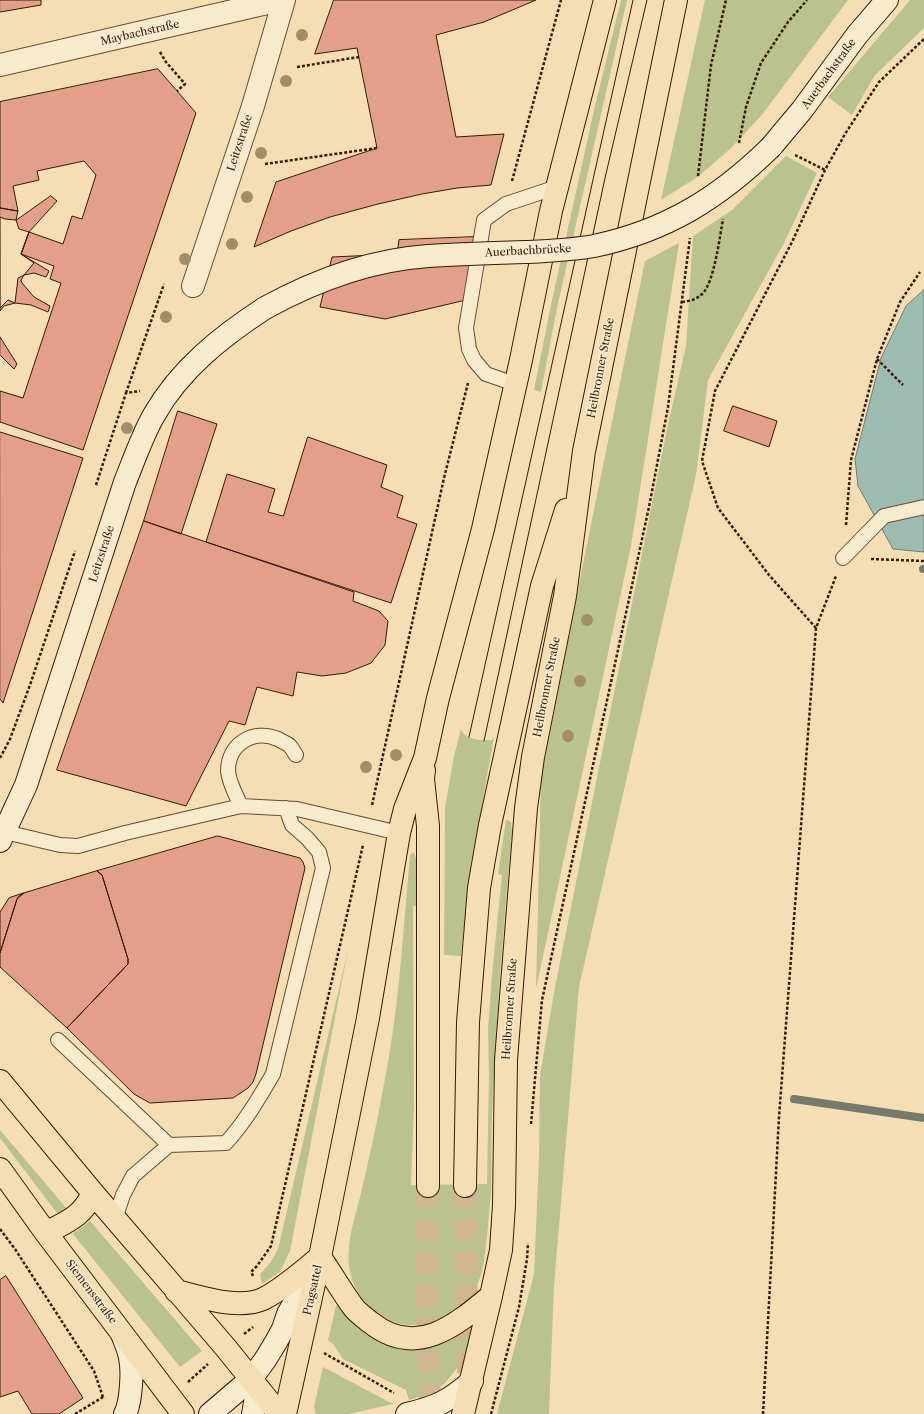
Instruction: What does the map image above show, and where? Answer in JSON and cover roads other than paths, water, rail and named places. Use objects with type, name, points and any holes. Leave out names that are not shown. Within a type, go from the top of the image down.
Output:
[{"type":"main road","name":"Maybachstraße","points":[[0,65],[280,0]]},
{"type":"main road","name":"Leitzstraße","points":[[193,286],[253,106],[284,0]]},
{"type":"main road","points":[[428,1186],[428,826],[423,779],[425,758],[438,698],[483,529],[557,187],[605,0]]},
{"type":"main road","name":"Heilbronner Straße","points":[[472,1380],[500,1250],[503,1220],[506,1060],[526,808],[533,757],[565,596],[584,451],[676,0]]},
{"type":"main road","name":"Auerbachstraße","points":[[771,147],[802,110],[857,35],[887,0]]},
{"type":"main road","name":"Auerbachbrücke","points":[[265,308],[295,291],[326,278],[359,268],[392,261],[427,256],[564,250],[593,246],[622,239],[650,230],[703,204],[750,168],[771,147]]},
{"type":"main road","name":"Leitzstraße","points":[[2,836],[26,785],[125,482],[154,414],[174,386],[194,363],[217,341],[265,308]]},
{"type":"main road","points":[[465,1186],[468,1022],[479,888],[490,825],[542,586],[584,451]]},
{"type":"main road","points":[[176,1290],[219,1302],[246,1303],[263,1299],[320,1257],[368,1018],[399,833],[405,809],[425,758]]},
{"type":"main road","points":[[0,1081],[115,1219],[226,1348],[279,1414]]},
{"type":"main road","name":"Siemensstraße","points":[[0,1169],[46,1233],[182,1414]]},
{"type":"main road","points":[[46,1233],[78,1215],[87,1206],[93,1193]]},
{"type":"main road","points":[[320,1257],[355,1309],[381,1330],[409,1339],[428,1336],[450,1327],[491,1296]]},
{"type":"main road","name":"Pragsattel","points":[[210,1414],[251,1379],[276,1342],[283,1329],[288,1314],[320,1257]]},
{"type":"main road","name":"Pragsattel","points":[[285,1414],[320,1257]]},
{"type":"main road","points":[[122,1333],[131,1359],[131,1392],[128,1408],[125,1414]]},
{"type":"main road","points":[[251,1379],[256,1397],[253,1414]]},
{"type":"main road","points":[[402,1405],[421,1411],[442,1403],[454,1396],[472,1380]]},
{"type":"main road","points":[[463,1414],[472,1380]]},
{"type":"lane","points":[[515,384],[486,374],[474,360],[469,350],[466,328],[484,220],[506,204],[557,187]]},
{"type":"lane","points":[[843,558],[884,516],[924,507]]},
{"type":"lane","points":[[241,806],[231,784],[228,771],[231,757],[235,748],[245,740],[257,736],[268,736],[288,745],[296,755]]},
{"type":"lane","points":[[2,836],[60,845],[78,846],[125,832],[241,806],[297,809],[399,833]]},
{"type":"lane","points":[[115,1219],[123,1195],[133,1176],[169,1145],[226,1143],[256,1104],[273,1074],[323,868],[319,852],[308,838],[292,825],[286,808]]},
{"type":"lane","points":[[58,1040],[169,1145]]},
{"type":"water","points":[[924,290],[924,552],[893,549],[858,486],[855,459],[881,358],[906,306]]},
{"type":"waterway","points":[[794,1099],[924,1118]]},
{"type":"tunnel","points":[[428,1186],[427,1267],[430,1414]]},
{"type":"tunnel","points":[[465,1186],[468,1375]]},
{"type":"tram line","points":[[469,737],[633,0]]},
{"type":"tram line","points":[[484,741],[605,178],[647,0]]}]
